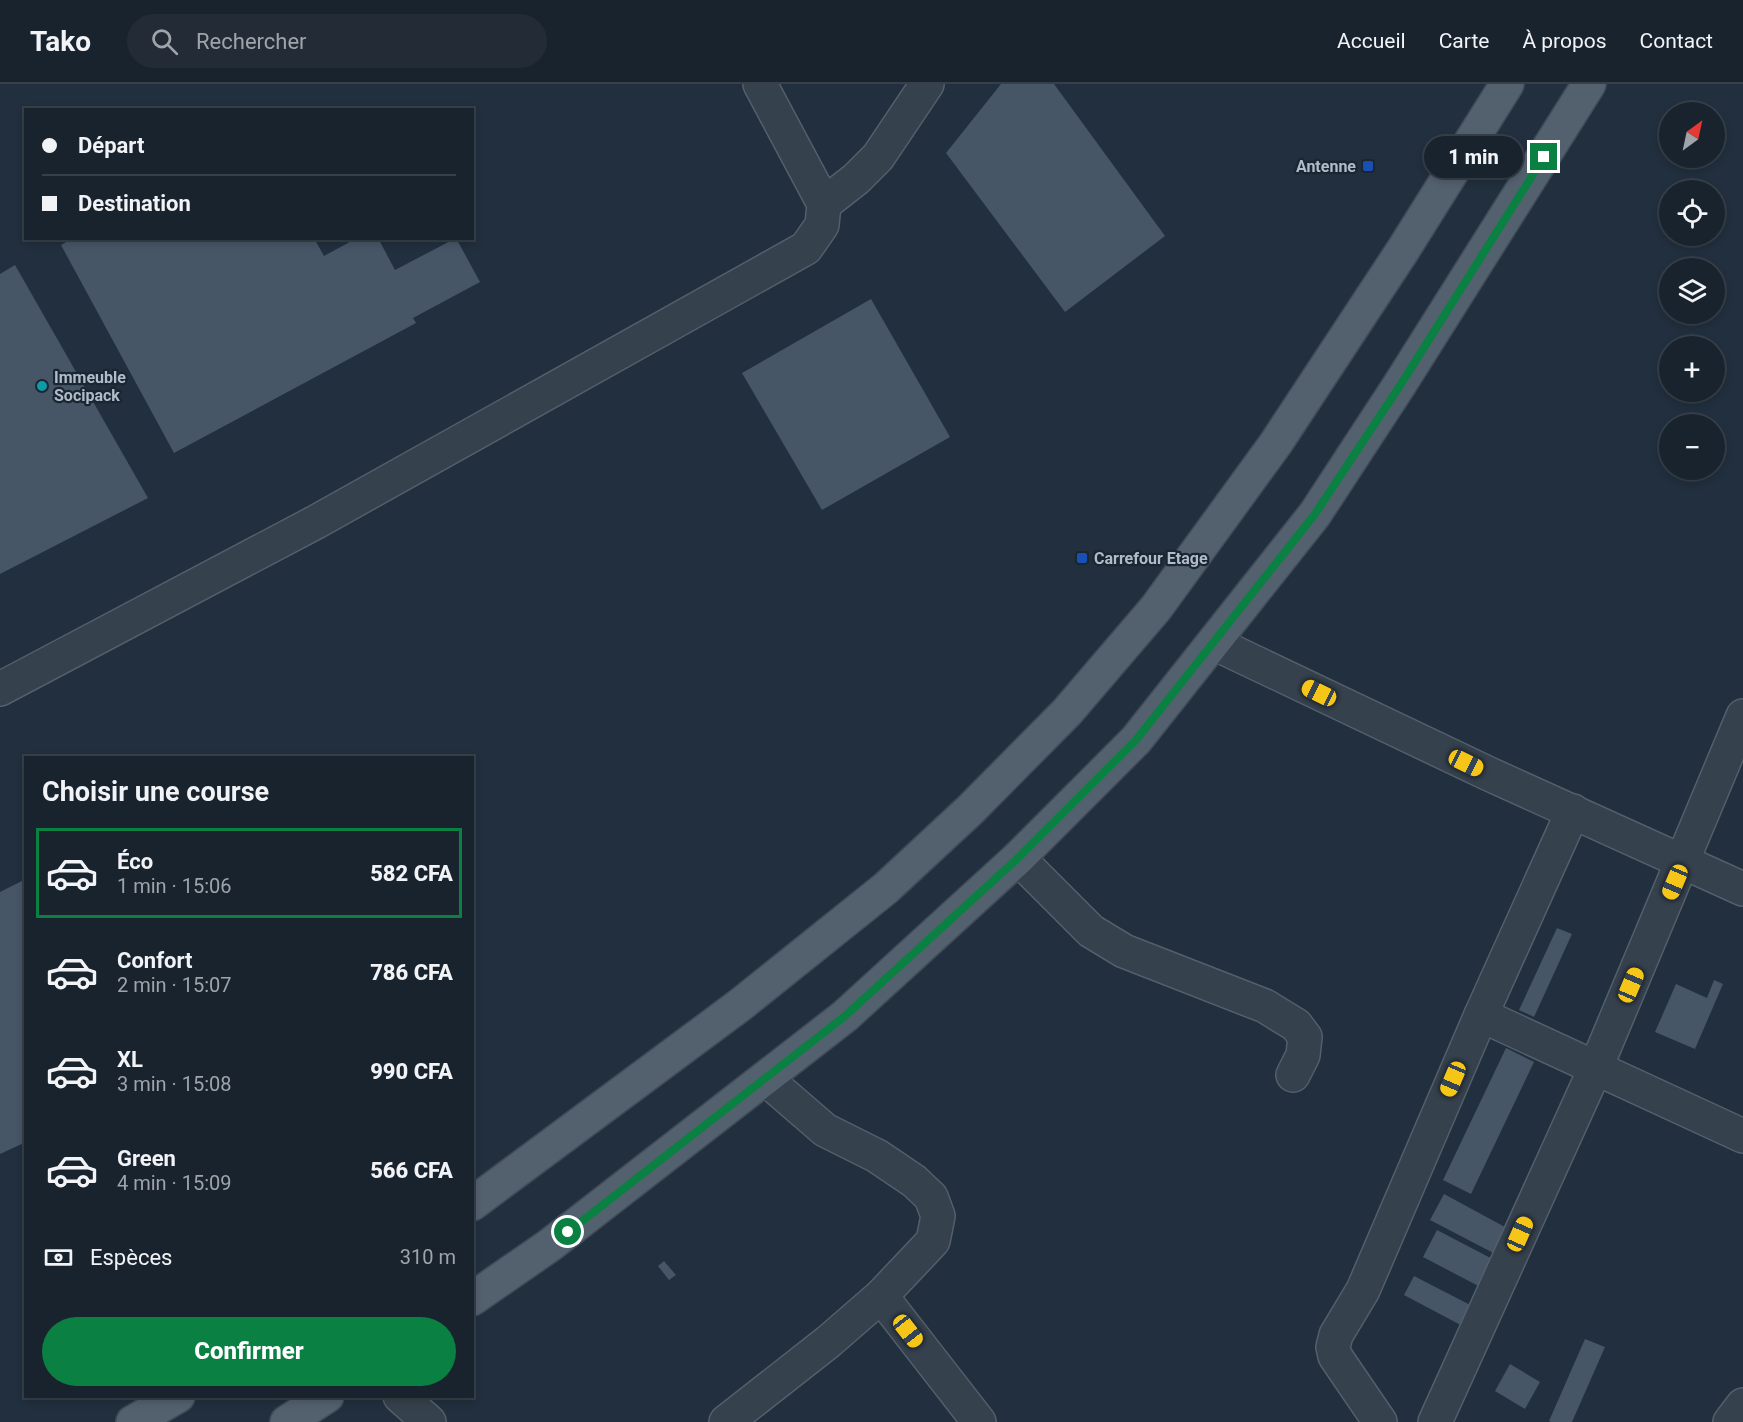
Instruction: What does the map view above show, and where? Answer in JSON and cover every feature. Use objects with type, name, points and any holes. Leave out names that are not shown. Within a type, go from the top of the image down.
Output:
[{"type":"main road","points":[[474,1203],[740,1005],[886,888],[970,810],[1066,712],[1156,608],[1276,443],[1403,250],[1507,84]]},
{"type":"main road","points":[[474,1298],[550,1245],[845,1016],[1018,858],[1136,740],[1315,514],[1401,384],[1589,84]]},
{"type":"main road","points":[[133,1422],[175,1398]]},
{"type":"main road","points":[[287,1422],[324,1398]]},
{"type":"street","points":[[0,689],[316,522],[806,248],[822,225],[824,204],[760,84]]},
{"type":"street","points":[[824,204],[856,179],[878,157],[927,84]]},
{"type":"street","points":[[1214,643],[1487,773],[1743,889]]},
{"type":"street","points":[[1435,1422],[1596,1067],[1743,716]]},
{"type":"street","points":[[1377,1421],[1335,1356],[1333,1347],[1336,1335],[1363,1290],[1480,1015],[1573,811]]},
{"type":"street","points":[[1018,858],[1090,931],[1105,941],[1124,951],[1265,1006],[1296,1025],[1305,1037],[1303,1055],[1293,1075]]},
{"type":"street","points":[[1480,1015],[1743,1136]]},
{"type":"street","points":[[726,1422],[828,1342],[881,1296],[933,1241],[938,1216],[932,1197],[914,1181],[877,1156],[825,1130],[766,1079]]},
{"type":"street","points":[[881,1296],[979,1422]]},
{"type":"street","points":[[402,1398],[429,1422]]},
{"type":"street","points":[[1731,1422],[1743,1405]]},
{"type":"building","points":[[1001,84],[1054,84],[1165,236],[1065,312],[946,153]]},
{"type":"building","points":[[70,240],[315,240],[324,256],[353,240],[379,240],[395,270],[452,240],[457,240],[480,282],[413,318],[416,323],[174,453],[61,245]]},
{"type":"building","name":"Immeuble Socipack","points":[[15,265],[148,498],[0,574],[0,274]]},
{"type":"building","points":[[871,299],[950,437],[822,510],[742,373]]},
{"type":"building","points":[[24,880],[24,1143],[0,1154],[0,892]]},
{"type":"building","points":[[1557,928],[1572,934],[1534,1017],[1519,1010]]},
{"type":"building","points":[[1714,980],[1723,984],[1695,1049],[1655,1032],[1676,984],[1707,998]]},
{"type":"building","points":[[1506,1048],[1534,1062],[1471,1194],[1443,1180]]},
{"type":"building","points":[[1444,1194],[1516,1233],[1503,1258],[1430,1220]]},
{"type":"building","points":[[1437,1230],[1502,1264],[1488,1291],[1423,1257]]},
{"type":"building","points":[[664,1261],[676,1275],[669,1280],[658,1266]]},
{"type":"building","points":[[1414,1276],[1482,1311],[1472,1331],[1404,1295]]},
{"type":"building","points":[[1585,1339],[1605,1347],[1572,1422],[1551,1422],[1549,1421]]},
{"type":"building","points":[[1510,1364],[1540,1382],[1525,1409],[1495,1391]]},
{"type":"place","name":"Antenne","points":[[1368,166]]},
{"type":"place","name":"Immeuble Socipack","points":[[42,386]]},
{"type":"place","name":"Carrefour Etage","points":[[1082,558]]},
{"type":"route","points":[[568,1232],[845,1016],[1018,858],[1136,740],[1315,514],[1401,384],[1544,157]]}]
